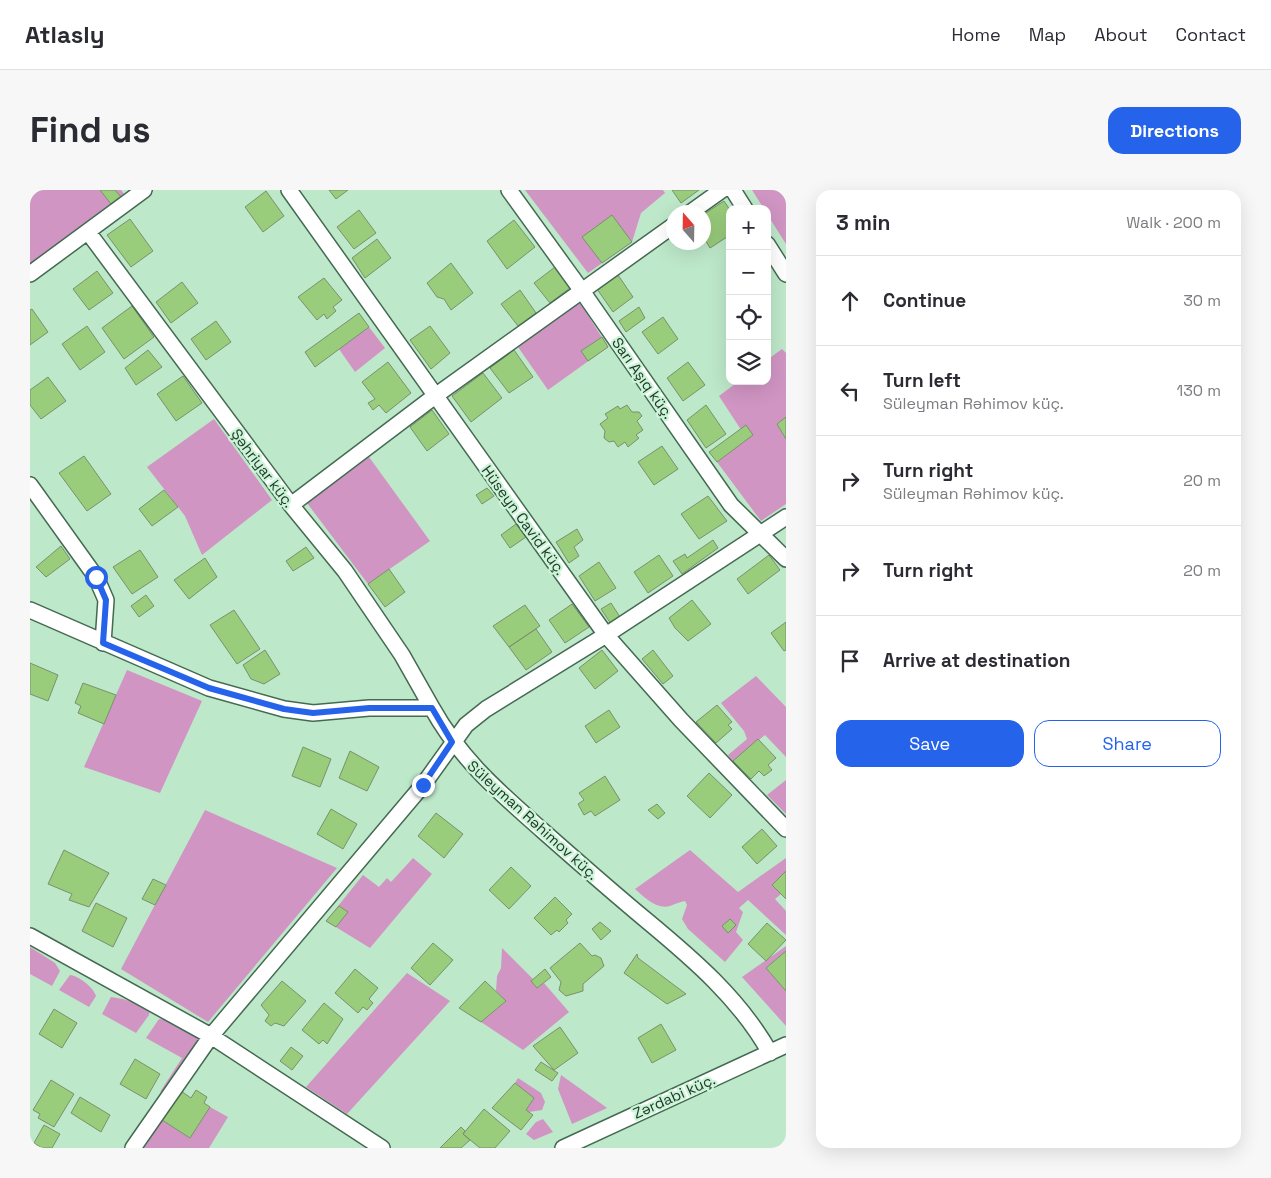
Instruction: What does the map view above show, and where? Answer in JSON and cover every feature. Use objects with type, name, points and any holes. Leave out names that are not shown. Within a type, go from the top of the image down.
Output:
[{"type":"street","name":"Hüseyn Cavid küç.","points":[[289,190],[606,635],[681,720],[786,829]]},
{"type":"street","name":"Sarı Aşıq küç.","points":[[509,190],[731,505],[760,536],[786,559]]},
{"type":"street","points":[[701,205],[722,190]]},
{"type":"street","points":[[733,190],[742,205]]},
{"type":"street","points":[[30,274],[139,192]]},
{"type":"street","points":[[291,505],[435,396],[666,231]]},
{"type":"street","name":"Şəhriyar küç.","points":[[88,232],[291,505],[374,610],[432,708]]},
{"type":"street","points":[[771,250],[786,274]]},
{"type":"street","points":[[30,485],[96,577],[106,600],[103,643]]},
{"type":"street","points":[[133,1148],[211,1036],[423,785],[466,725],[486,709],[606,635],[760,536],[786,517]]},
{"type":"street","points":[[30,610],[209,688],[284,709],[313,713],[369,708],[432,708]]},
{"type":"street","name":"Süleyman Rəhimov küç.","points":[[432,708],[452,742],[486,780],[610,891],[698,963],[758,1031],[770,1052]]},
{"type":"street","points":[[30,936],[211,1036],[382,1148]]},
{"type":"street","name":"Zərdabi küç.","points":[[563,1148],[786,1045]]},
{"type":"shaded area","points":[[30,190],[121,190],[124,194],[30,264]]},
{"type":"shaded area","points":[[525,190],[663,190],[665,193],[641,213],[632,242],[588,273]]},
{"type":"shaded area","points":[[752,190],[786,190],[786,244],[771,220],[771,205],[761,205]]},
{"type":"shaded area","points":[[579,301],[608,347],[548,390],[518,347]]},
{"type":"shaded area","points":[[369,327],[385,348],[355,372],[339,349]]},
{"type":"shaded area","points":[[782,349],[786,353],[786,417],[777,424],[786,439],[786,504],[761,521],[717,462],[747,439],[719,396],[734,385],[771,385],[771,357]]},
{"type":"shaded area","points":[[214,419],[272,500],[202,555],[185,516],[147,467]]},
{"type":"shaded area","points":[[369,457],[430,541],[368,584],[307,503]]},
{"type":"shaded area","points":[[127,670],[202,701],[160,793],[84,767]]},
{"type":"shaded area","points":[[756,676],[786,707],[786,757],[765,735],[733,761],[728,755],[747,739],[744,731],[721,703]]},
{"type":"shaded area","points":[[786,780],[786,814],[767,795]]},
{"type":"shaded area","points":[[205,810],[337,868],[208,1022],[121,969]]},
{"type":"shaded area","points":[[690,850],[738,892],[786,858],[786,871],[772,885],[781,894],[775,899],[786,911],[786,935],[748,900],[739,908],[743,912],[736,932],[743,940],[725,962],[688,929],[682,919],[687,905],[685,901],[665,907],[660,906],[642,896],[635,889]]},
{"type":"shaded area","points":[[413,858],[432,874],[370,948],[326,921],[363,875],[379,887],[387,878],[391,882]]},
{"type":"shaded area","points":[[786,946],[786,951],[766,968],[786,991],[786,1026],[742,977]]},
{"type":"shaded area","points":[[30,947],[55,963],[60,971],[52,986],[30,974]]},
{"type":"shaded area","points":[[502,948],[533,979],[531,981],[537,988],[544,983],[569,1012],[523,1050],[481,1022],[506,1001],[496,991],[497,976],[501,968]]},
{"type":"shaded area","points":[[407,973],[450,1001],[347,1114],[306,1087]]},
{"type":"shaded area","points":[[70,975],[89,986],[96,996],[89,1007],[59,990]]},
{"type":"shaded area","points":[[111,997],[150,1008],[149,1015],[136,1033],[102,1014]]},
{"type":"shaded area","points":[[159,1019],[181,1021],[201,1039],[169,1087],[160,1092],[182,1058],[146,1038]]},
{"type":"shaded area","points":[[561,1075],[607,1108],[572,1124],[558,1089]]},
{"type":"shaded area","points":[[518,1078],[541,1093],[545,1102],[542,1110],[529,1112],[526,1110],[534,1098],[515,1083]]},
{"type":"shaded area","points":[[210,1107],[228,1117],[209,1148],[143,1148],[162,1120],[190,1138]]},
{"type":"shaded area","points":[[543,1119],[553,1132],[534,1140],[526,1134],[536,1122]]},
{"type":"building","points":[[100,190],[115,190],[121,197],[111,204]]},
{"type":"building","points":[[329,190],[348,190],[336,199]]},
{"type":"building","points":[[672,190],[699,190],[681,203]]},
{"type":"building","points":[[266,191],[284,216],[263,232],[245,207]]},
{"type":"building","points":[[724,201],[727,205],[726,238],[711,247],[711,209]]},
{"type":"building","points":[[359,210],[376,233],[354,249],[337,227]]},
{"type":"building","points":[[612,215],[632,242],[602,263],[582,237]]},
{"type":"building","points":[[130,219],[153,251],[131,267],[107,235]]},
{"type":"building","points":[[514,220],[535,247],[507,269],[487,241]]},
{"type":"building","points":[[377,239],[391,258],[365,278],[352,258]]},
{"type":"building","points":[[451,263],[473,293],[451,310],[444,299],[437,297],[427,283]]},
{"type":"building","points":[[555,267],[570,288],[550,303],[534,283]]},
{"type":"building","points":[[97,271],[113,293],[89,310],[73,289]]},
{"type":"building","points":[[618,275],[633,297],[613,312],[597,289]]},
{"type":"building","points":[[324,278],[342,300],[333,307],[336,311],[327,319],[324,314],[317,320],[298,297]]},
{"type":"building","points":[[182,282],[198,303],[171,323],[156,302]]},
{"type":"building","points":[[520,290],[536,313],[518,326],[501,304]]},
{"type":"building","points":[[132,306],[154,337],[124,359],[102,328]]},
{"type":"building","points":[[639,307],[645,318],[626,332],[619,321]]},
{"type":"building","points":[[32,309],[48,332],[30,345],[30,310]]},
{"type":"building","points":[[359,313],[369,327],[315,367],[305,352]]},
{"type":"building","points":[[663,317],[678,339],[658,354],[642,332]]},
{"type":"building","points":[[216,321],[231,342],[206,360],[191,339]]},
{"type":"building","points":[[87,326],[105,352],[80,370],[62,344]]},
{"type":"building","points":[[430,326],[450,353],[431,369],[410,340]]},
{"type":"building","points":[[602,337],[608,347],[588,361],[581,351]]},
{"type":"building","points":[[148,350],[162,367],[136,385],[125,368]]},
{"type":"building","points":[[514,350],[533,377],[509,393],[490,368]]},
{"type":"building","points":[[388,362],[411,393],[386,413],[379,405],[373,410],[368,403],[375,399],[362,382]]},
{"type":"building","points":[[688,362],[705,385],[683,401],[667,378]]},
{"type":"building","points":[[483,373],[502,398],[471,422],[452,396]]},
{"type":"building","points":[[183,376],[202,403],[176,421],[157,394]]},
{"type":"building","points":[[48,377],[66,401],[41,419],[30,405],[30,390]]},
{"type":"building","points":[[627,405],[632,412],[639,412],[642,416],[637,421],[643,430],[636,435],[639,438],[628,447],[625,442],[618,447],[614,441],[609,442],[604,438],[605,431],[600,424],[608,418],[605,414],[618,406],[620,409]]},
{"type":"building","points":[[706,405],[726,434],[706,448],[687,420]]},
{"type":"building","points":[[432,410],[449,434],[427,451],[410,427]]},
{"type":"building","points":[[786,417],[786,439],[777,424]]},
{"type":"building","points":[[746,425],[753,435],[717,462],[709,452]]},
{"type":"building","points":[[662,446],[678,469],[654,485],[638,462]]},
{"type":"building","points":[[84,456],[111,494],[87,511],[59,473]]},
{"type":"building","points":[[487,488],[494,496],[482,504],[476,495]]},
{"type":"building","points":[[164,490],[178,507],[152,526],[139,509]]},
{"type":"building","points":[[708,496],[727,521],[699,539],[681,514]]},
{"type":"building","points":[[516,524],[526,537],[510,548],[501,535]]},
{"type":"building","points":[[577,529],[583,540],[574,547],[579,556],[569,563],[556,542]]},
{"type":"building","points":[[713,540],[718,548],[682,574],[673,561],[685,554],[687,558]]},
{"type":"building","points":[[61,546],[70,559],[46,577],[36,567]]},
{"type":"building","points":[[306,547],[314,558],[293,571],[286,561]]},
{"type":"building","points":[[140,550],[158,577],[132,594],[113,567]]},
{"type":"building","points":[[659,555],[673,576],[648,593],[634,572]]},
{"type":"building","points":[[769,555],[780,570],[748,594],[737,579]]},
{"type":"building","points":[[205,558],[217,577],[189,599],[174,580]]},
{"type":"building","points":[[599,562],[616,588],[595,601],[579,576]]},
{"type":"building","points":[[389,569],[405,592],[385,607],[368,584]]},
{"type":"building","points":[[146,595],[154,606],[139,617],[131,606]]},
{"type":"building","points":[[692,600],[711,624],[688,641],[675,628],[669,618]]},
{"type":"building","points":[[611,603],[620,617],[611,624],[601,609]]},
{"type":"building","points":[[572,604],[589,627],[565,643],[549,620]]},
{"type":"building","points":[[525,605],[540,626],[509,647],[493,626]]},
{"type":"building","points":[[234,610],[260,649],[237,664],[210,625]]},
{"type":"building","points":[[786,622],[786,650],[784,651],[771,633]]},
{"type":"building","points":[[536,629],[552,652],[526,670],[509,647]]},
{"type":"building","points":[[265,650],[280,674],[264,684],[251,679],[243,665]]},
{"type":"building","points":[[602,650],[618,671],[595,689],[579,668]]},
{"type":"building","points":[[653,650],[673,676],[663,684],[642,659]]},
{"type":"building","points":[[30,663],[58,675],[48,701],[30,694]]},
{"type":"building","points":[[83,683],[116,695],[104,724],[78,713],[81,706],[75,703]]},
{"type":"building","points":[[717,705],[732,722],[728,725],[732,729],[716,743],[696,722]]},
{"type":"building","points":[[609,710],[620,727],[596,743],[585,726]]},
{"type":"building","points":[[758,739],[776,758],[768,765],[772,770],[764,776],[759,771],[751,779],[733,761]]},
{"type":"building","points":[[303,747],[331,759],[320,787],[292,776]]},
{"type":"building","points":[[350,751],[379,767],[367,791],[339,778]]},
{"type":"building","points":[[709,773],[732,795],[710,818],[687,796]]},
{"type":"building","points":[[605,776],[620,800],[595,816],[591,811],[584,815],[578,804],[584,800],[579,793]]},
{"type":"building","points":[[657,804],[665,813],[658,819],[648,810]]},
{"type":"building","points":[[331,809],[357,824],[343,849],[317,834]]},
{"type":"building","points":[[436,813],[463,834],[444,858],[418,836]]},
{"type":"building","points":[[762,829],[777,846],[757,864],[742,847]]},
{"type":"building","points":[[64,850],[109,873],[89,907],[69,900],[72,894],[48,884]]},
{"type":"building","points":[[511,867],[531,886],[509,909],[489,890]]},
{"type":"building","points":[[786,871],[786,899],[772,885]]},
{"type":"building","points":[[153,879],[166,885],[155,905],[142,899]]},
{"type":"building","points":[[555,897],[572,914],[566,920],[568,923],[559,932],[557,930],[551,935],[534,918]]},
{"type":"building","points":[[96,903],[127,918],[113,947],[82,931]]},
{"type":"building","points":[[339,906],[348,912],[336,927],[326,921]]},
{"type":"building","points":[[730,919],[736,925],[728,933],[722,926]]},
{"type":"building","points":[[600,922],[611,931],[601,940],[592,929]]},
{"type":"building","points":[[767,923],[786,940],[766,961],[748,944]]},
{"type":"building","points":[[433,943],[453,960],[430,985],[411,968]]},
{"type":"building","points":[[580,943],[592,956],[595,955],[601,958],[604,966],[583,984],[583,991],[566,996],[559,990],[561,982],[550,968]]},
{"type":"building","points":[[786,951],[786,991],[766,968]]},
{"type":"building","points":[[637,954],[638,958],[686,994],[667,1004],[624,973]]},
{"type":"building","points":[[355,969],[378,988],[369,999],[373,1003],[367,1010],[363,1007],[358,1013],[335,993]]},
{"type":"building","points":[[545,969],[551,977],[537,988],[531,981]]},
{"type":"building","points":[[282,981],[306,1001],[284,1026],[275,1023],[271,1026],[265,1021],[269,1015],[261,1005]]},
{"type":"building","points":[[485,981],[506,1001],[481,1022],[459,1008]]},
{"type":"building","points":[[324,1003],[343,1019],[327,1044],[323,1040],[319,1044],[302,1030]]},
{"type":"building","points":[[54,1009],[77,1023],[62,1048],[39,1034]]},
{"type":"building","points":[[661,1024],[676,1050],[652,1063],[638,1038]]},
{"type":"building","points":[[560,1027],[578,1053],[554,1070],[533,1046]]},
{"type":"building","points":[[291,1047],[303,1056],[292,1070],[280,1061]]},
{"type":"building","points":[[135,1059],[160,1074],[146,1099],[120,1084]]},
{"type":"building","points":[[541,1062],[558,1073],[552,1081],[535,1070]]},
{"type":"building","points":[[51,1080],[74,1094],[54,1127],[38,1118],[40,1114],[33,1110]]},
{"type":"building","points":[[515,1083],[534,1098],[526,1110],[533,1115],[521,1130],[492,1108]]},
{"type":"building","points":[[196,1090],[207,1097],[204,1103],[210,1107],[190,1138],[162,1120],[181,1091],[191,1098]]},
{"type":"building","points":[[80,1097],[110,1115],[101,1132],[71,1113]]},
{"type":"building","points":[[484,1109],[510,1131],[495,1148],[480,1148],[463,1134]]},
{"type":"building","points":[[44,1125],[60,1134],[52,1148],[42,1148],[34,1143]]},
{"type":"building","points":[[461,1127],[465,1131],[463,1134],[470,1140],[461,1148],[440,1148]]},
{"type":"route","points":[[96,577],[106,600],[103,643],[209,688],[284,709],[313,713],[369,708],[432,708],[452,742],[423,785]]}]
